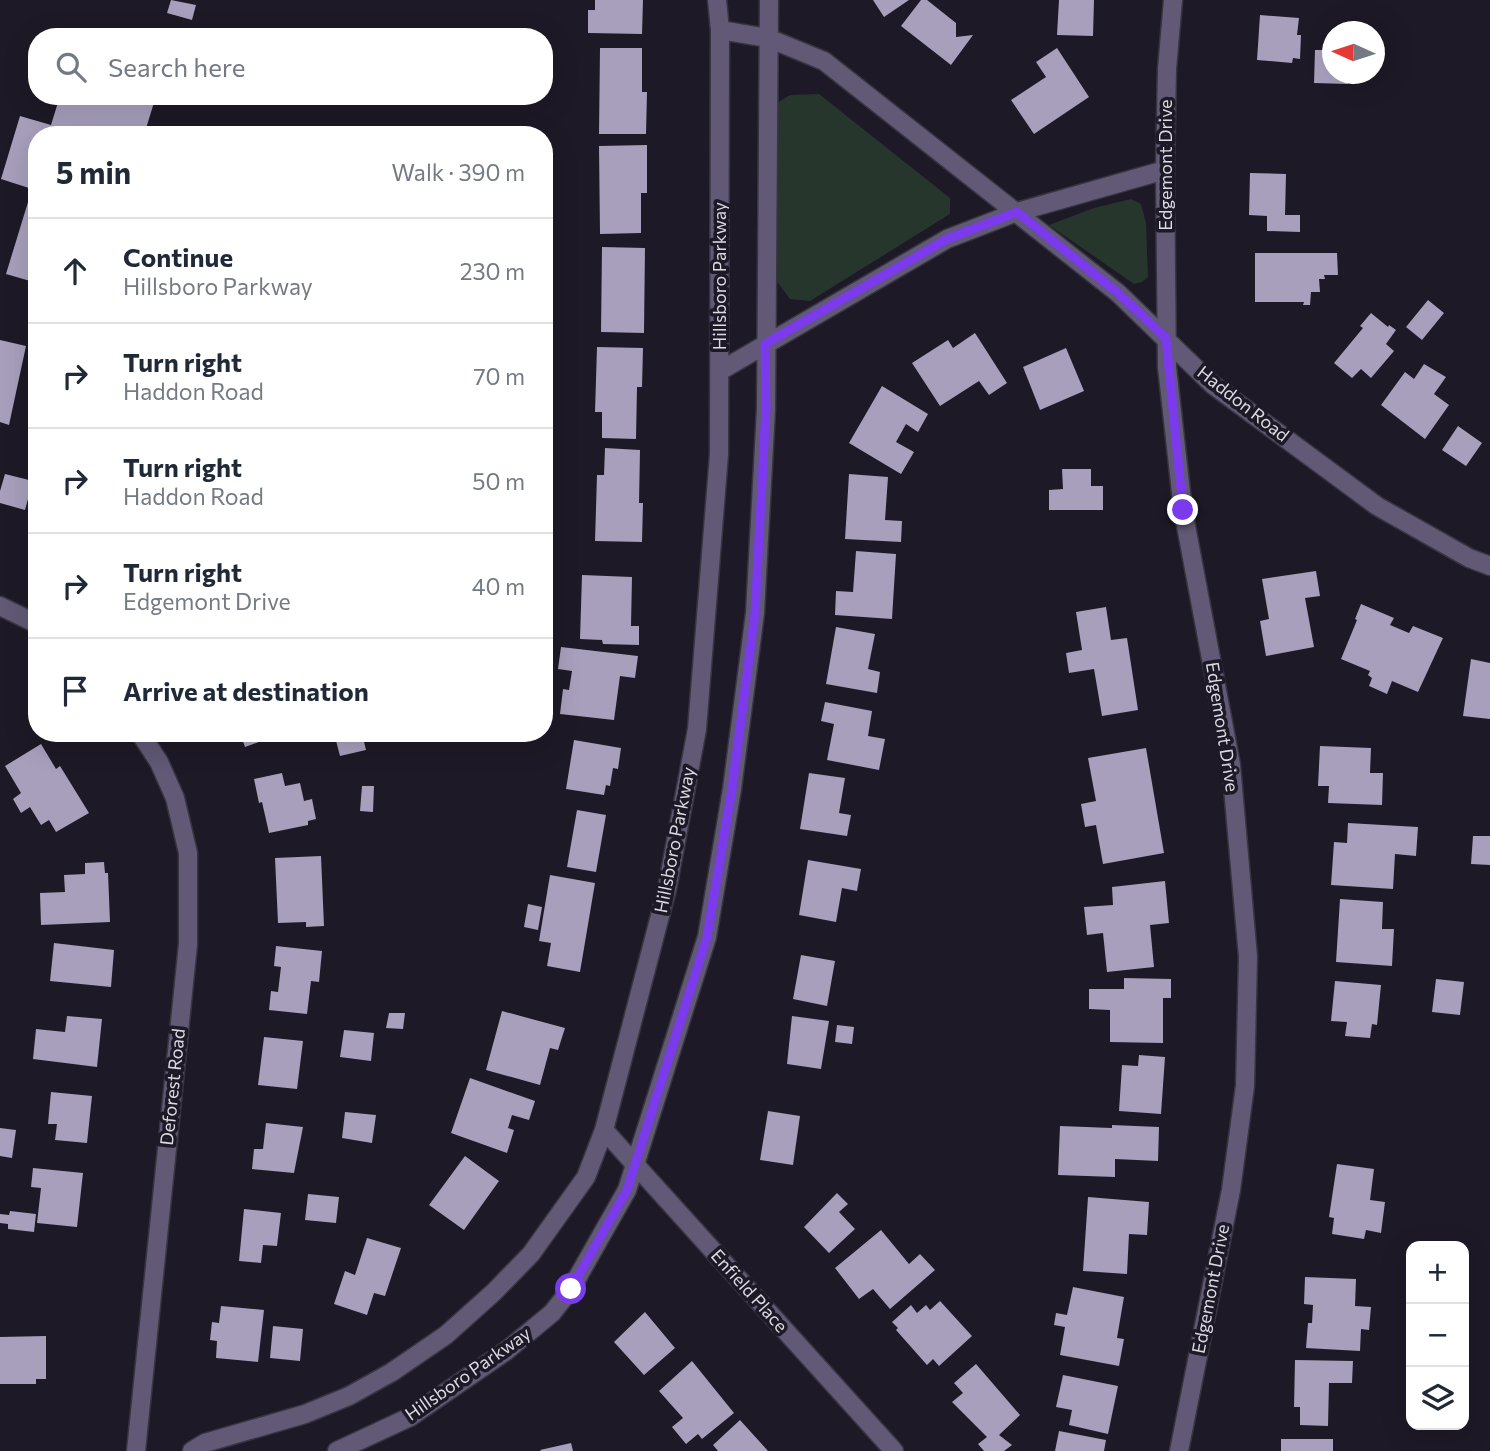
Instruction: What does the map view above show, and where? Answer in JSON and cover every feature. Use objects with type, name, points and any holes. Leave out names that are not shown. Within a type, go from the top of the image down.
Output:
[{"type":"street","name":"Hillsboro Parkway","points":[[192,1451],[205,1443],[305,1414],[349,1396],[392,1372],[446,1335],[495,1292],[531,1254],[586,1177],[604,1130],[667,890],[697,729],[719,454],[720,30],[717,0]]},
{"type":"street","name":"Hillsboro Parkway","points":[[337,1451],[410,1417],[506,1351],[552,1313],[571,1289],[627,1190],[707,937],[732,789],[755,613],[766,409],[769,0]]},
{"type":"street","name":"Edgemont Drive","points":[[1173,0],[1167,69],[1166,338],[1183,510],[1230,765],[1248,957],[1245,1086],[1231,1190],[1179,1451]]},
{"type":"street","name":"Haddon Road","points":[[720,30],[768,38],[824,61],[1118,293],[1213,385],[1377,506],[1469,558],[1490,566]]},
{"type":"street","points":[[720,371],[947,239],[1017,212],[1165,170]]},
{"type":"street","points":[[0,606],[28,620]]},
{"type":"street","name":"Deforest Road","points":[[136,1451],[188,944],[188,853],[175,798],[159,762],[146,742]]},
{"type":"street","name":"Enfield Place","points":[[604,1130],[894,1451]]},
{"type":"green space","points":[[819,94],[950,198],[950,214],[810,301],[790,299],[775,279],[777,103],[790,95]]},
{"type":"green space","points":[[1131,199],[1141,204],[1146,223],[1148,277],[1142,282],[1134,284],[1049,225],[1094,208]]},
{"type":"building","points":[[171,0],[196,5],[192,20],[167,13]]},
{"type":"building","points":[[595,0],[643,0],[642,34],[588,33],[588,10],[595,10]]},
{"type":"building","points":[[873,0],[909,0],[884,17]]},
{"type":"building","points":[[921,0],[927,0],[956,23],[956,37],[973,35],[951,65],[901,26]]},
{"type":"building","points":[[1059,0],[1094,0],[1093,36],[1057,35]]},
{"type":"building","points":[[1260,15],[1299,18],[1297,35],[1301,35],[1300,59],[1293,58],[1292,63],[1257,60]]},
{"type":"building","points":[[600,48],[642,48],[642,92],[647,92],[646,134],[599,134]]},
{"type":"building","points":[[1057,48],[1089,97],[1034,134],[1011,100],[1046,77],[1036,62]]},
{"type":"building","points":[[1315,50],[1322,50],[1322,83],[1314,83]]},
{"type":"building","points":[[57,105],[153,105],[147,126],[28,126],[28,188],[1,179],[20,116],[51,125]]},
{"type":"building","points":[[647,145],[647,193],[641,193],[641,233],[600,234],[599,146]]},
{"type":"building","points":[[1250,173],[1286,174],[1285,215],[1300,215],[1300,232],[1267,231],[1267,216],[1249,215]]},
{"type":"building","points":[[28,202],[28,280],[6,274]]},
{"type":"building","points":[[602,247],[645,248],[644,333],[601,332]]},
{"type":"building","points":[[1255,253],[1337,253],[1338,275],[1324,275],[1325,279],[1319,279],[1320,292],[1311,292],[1310,305],[1303,305],[1304,302],[1255,302]]},
{"type":"building","points":[[1428,300],[1444,313],[1422,340],[1406,327]]},
{"type":"building","points":[[1371,313],[1396,330],[1386,344],[1394,351],[1371,378],[1361,369],[1352,378],[1334,363],[1363,328],[1360,326]]},
{"type":"building","points":[[975,333],[1007,383],[989,395],[979,381],[940,406],[912,363],[948,340],[953,348]]},
{"type":"building","points":[[0,340],[26,346],[9,425],[0,422]]},
{"type":"building","points":[[597,347],[643,348],[642,387],[637,387],[636,439],[602,438],[602,412],[595,412]]},
{"type":"building","points":[[1066,348],[1084,391],[1040,410],[1023,367]]},
{"type":"building","points":[[1424,364],[1446,377],[1434,394],[1449,405],[1425,439],[1381,405],[1405,372],[1414,379]]},
{"type":"building","points":[[882,386],[928,414],[918,432],[906,424],[896,442],[914,452],[901,474],[849,443]]},
{"type":"building","points":[[1458,426],[1482,443],[1466,466],[1442,450]]},
{"type":"building","points":[[605,448],[640,450],[639,503],[643,503],[642,542],[595,541],[597,475],[604,475]]},
{"type":"building","points":[[1062,469],[1091,469],[1091,486],[1103,486],[1103,510],[1049,510],[1049,490],[1063,489]]},
{"type":"building","points":[[5,474],[28,480],[25,510],[0,503]]},
{"type":"building","points":[[849,474],[888,477],[885,520],[902,521],[901,542],[845,539]]},
{"type":"building","points":[[856,551],[896,554],[892,619],[835,615],[836,591],[853,592]]},
{"type":"building","points":[[1316,571],[1320,596],[1305,598],[1314,647],[1266,656],[1260,621],[1269,619],[1262,579]]},
{"type":"building","points":[[582,575],[632,577],[631,626],[639,626],[639,645],[603,644],[602,640],[580,639]]},
{"type":"building","points":[[1361,604],[1394,618],[1390,625],[1409,633],[1413,626],[1443,638],[1418,692],[1392,681],[1387,694],[1369,686],[1372,678],[1368,675],[1370,671],[1341,659]]},
{"type":"building","points":[[1106,607],[1111,640],[1127,638],[1138,710],[1102,716],[1094,669],[1069,673],[1066,653],[1082,650],[1076,612]]},
{"type":"building","points":[[836,627],[875,634],[868,669],[880,672],[877,693],[826,684]]},
{"type":"building","points":[[561,647],[638,656],[635,678],[620,676],[614,720],[560,714],[563,689],[569,690],[572,671],[558,669]]},
{"type":"building","points":[[1471,659],[1490,663],[1490,719],[1463,716]]},
{"type":"building","points":[[825,702],[872,711],[868,736],[885,739],[879,770],[827,760],[834,724],[821,721]]},
{"type":"building","points":[[574,740],[621,748],[618,769],[613,768],[610,786],[606,785],[604,795],[566,789]]},
{"type":"building","points":[[243,742],[259,742],[245,747]]},
{"type":"building","points":[[336,742],[364,742],[366,750],[340,756]]},
{"type":"building","points":[[41,744],[56,769],[60,766],[89,813],[56,832],[49,820],[41,825],[30,807],[21,813],[13,799],[21,793],[5,766]]},
{"type":"building","points":[[1320,746],[1371,748],[1370,773],[1383,773],[1382,805],[1328,803],[1329,786],[1318,786]]},
{"type":"building","points":[[1146,748],[1164,853],[1103,864],[1096,825],[1085,827],[1081,804],[1096,801],[1088,758]]},
{"type":"building","points":[[282,773],[285,786],[300,783],[304,801],[312,799],[316,819],[308,821],[308,825],[269,833],[254,779]]},
{"type":"building","points":[[809,773],[845,778],[839,813],[851,815],[847,836],[800,829]]},
{"type":"building","points":[[362,786],[374,786],[373,812],[360,811]]},
{"type":"building","points":[[577,810],[606,815],[596,872],[567,867]]},
{"type":"building","points":[[1348,823],[1418,827],[1416,856],[1395,854],[1393,889],[1331,885],[1334,842],[1347,843]]},
{"type":"building","points":[[1473,836],[1490,836],[1490,865],[1471,864]]},
{"type":"building","points":[[321,856],[324,926],[306,927],[306,922],[278,923],[275,858]]},
{"type":"building","points":[[808,860],[861,869],[857,891],[842,888],[836,922],[799,915]]},
{"type":"building","points":[[104,862],[105,873],[108,873],[110,922],[41,925],[40,893],[65,892],[64,875],[85,874],[85,863]]},
{"type":"building","points":[[550,875],[595,883],[580,972],[547,966],[551,943],[539,941]]},
{"type":"building","points":[[1165,881],[1169,923],[1150,925],[1154,967],[1107,972],[1103,933],[1087,935],[1084,907],[1113,905],[1112,887]]},
{"type":"building","points":[[1340,899],[1383,902],[1382,929],[1394,929],[1392,966],[1336,962]]},
{"type":"building","points":[[528,904],[542,907],[538,930],[524,927]]},
{"type":"building","points":[[54,943],[114,950],[111,987],[50,981]]},
{"type":"building","points":[[276,946],[322,951],[319,982],[311,981],[307,1014],[269,1010],[271,991],[278,992],[281,967],[274,966]]},
{"type":"building","points":[[801,955],[835,961],[827,1006],[793,999]]},
{"type":"building","points":[[1124,978],[1171,979],[1171,998],[1163,998],[1163,1043],[1110,1042],[1110,1010],[1089,1009],[1089,989],[1124,989]]},
{"type":"building","points":[[1436,979],[1464,982],[1460,1015],[1432,1012]]},
{"type":"building","points":[[1335,981],[1381,985],[1377,1025],[1372,1024],[1370,1038],[1345,1036],[1347,1022],[1331,1021]]},
{"type":"building","points":[[502,1011],[565,1028],[558,1050],[550,1048],[540,1085],[486,1070]]},
{"type":"building","points":[[389,1013],[405,1013],[403,1029],[386,1028]]},
{"type":"building","points":[[67,1016],[102,1019],[97,1067],[33,1059],[36,1029],[65,1032]]},
{"type":"building","points":[[792,1016],[829,1021],[821,1069],[787,1064]]},
{"type":"building","points":[[837,1025],[854,1027],[852,1044],[835,1042]]},
{"type":"building","points":[[344,1030],[374,1033],[371,1061],[340,1057]]},
{"type":"building","points":[[264,1037],[303,1041],[297,1089],[258,1085]]},
{"type":"building","points":[[1139,1055],[1165,1057],[1161,1114],[1119,1111],[1122,1065],[1138,1066]]},
{"type":"building","points":[[470,1078],[535,1101],[529,1120],[512,1115],[508,1128],[514,1130],[507,1153],[451,1133]]},
{"type":"building","points":[[51,1092],[92,1096],[87,1143],[55,1140],[57,1124],[48,1124]]},
{"type":"building","points":[[768,1111],[800,1116],[793,1165],[760,1160]]},
{"type":"building","points":[[345,1112],[376,1115],[372,1143],[342,1138]]},
{"type":"building","points":[[266,1123],[303,1127],[294,1173],[252,1169],[254,1149],[263,1149]]},
{"type":"building","points":[[1112,1125],[1159,1127],[1158,1161],[1115,1159],[1115,1177],[1058,1175],[1060,1126],[1112,1128]]},
{"type":"building","points":[[0,1128],[16,1130],[12,1158],[0,1156]]},
{"type":"building","points":[[465,1156],[499,1181],[464,1230],[429,1205]]},
{"type":"building","points":[[1337,1164],[1374,1169],[1370,1200],[1385,1202],[1381,1233],[1366,1230],[1364,1239],[1332,1234],[1334,1218],[1329,1217]]},
{"type":"building","points":[[33,1168],[83,1173],[77,1227],[37,1223],[41,1188],[31,1187]]},
{"type":"building","points":[[837,1193],[848,1204],[839,1212],[855,1229],[829,1253],[804,1227]]},
{"type":"building","points":[[308,1194],[339,1197],[336,1223],[305,1220]]},
{"type":"building","points":[[1088,1197],[1149,1202],[1147,1235],[1129,1234],[1127,1274],[1083,1271]]},
{"type":"building","points":[[244,1209],[281,1213],[277,1246],[263,1245],[261,1263],[239,1261]]},
{"type":"building","points":[[10,1211],[36,1214],[34,1232],[8,1229],[8,1224],[0,1223],[0,1214],[9,1215]]},
{"type":"building","points":[[881,1230],[909,1264],[920,1254],[935,1270],[890,1309],[873,1289],[859,1299],[835,1268]]},
{"type":"building","points":[[367,1238],[401,1248],[385,1296],[374,1293],[367,1315],[334,1304],[345,1271],[355,1275]]},
{"type":"building","points":[[1305,1277],[1356,1279],[1355,1306],[1371,1307],[1369,1330],[1361,1329],[1360,1351],[1306,1348],[1313,1305],[1304,1304]]},
{"type":"building","points":[[1073,1287],[1124,1297],[1117,1338],[1124,1339],[1119,1366],[1060,1355],[1065,1327],[1054,1325],[1056,1313],[1067,1315]]},
{"type":"building","points":[[940,1301],[972,1336],[939,1366],[933,1359],[927,1365],[892,1322],[911,1305],[917,1313],[926,1305],[930,1310]]},
{"type":"building","points":[[221,1306],[264,1310],[258,1362],[216,1358],[217,1341],[210,1340],[212,1322],[219,1323]]},
{"type":"building","points":[[645,1312],[675,1348],[644,1375],[614,1342]]},
{"type":"building","points":[[273,1326],[303,1329],[300,1361],[270,1358]]},
{"type":"building","points":[[46,1336],[46,1379],[36,1379],[36,1384],[0,1384],[0,1337]]},
{"type":"building","points":[[1295,1360],[1353,1361],[1352,1383],[1329,1383],[1328,1426],[1300,1425],[1300,1407],[1294,1407]]},
{"type":"building","points":[[692,1361],[734,1413],[702,1439],[698,1434],[686,1444],[672,1427],[683,1418],[659,1391]]},
{"type":"building","points":[[976,1364],[1020,1415],[999,1435],[1012,1445],[1004,1451],[984,1451],[978,1444],[987,1437],[952,1402],[963,1393],[954,1383]]},
{"type":"building","points":[[1063,1375],[1118,1386],[1108,1434],[1069,1425],[1072,1410],[1056,1407]]},
{"type":"building","points":[[740,1420],[768,1451],[718,1451],[713,1445]]},
{"type":"building","points":[[1059,1431],[1106,1440],[1104,1451],[1055,1451]]},
{"type":"building","points":[[1281,1439],[1333,1439],[1333,1451],[1281,1451]]},
{"type":"building","points":[[571,1443],[573,1451],[540,1450]]},
{"type":"route","points":[[571,1289],[627,1190],[707,937],[732,789],[755,613],[766,409],[765,344],[947,239],[1017,212],[1118,293],[1166,338],[1183,510]]}]
